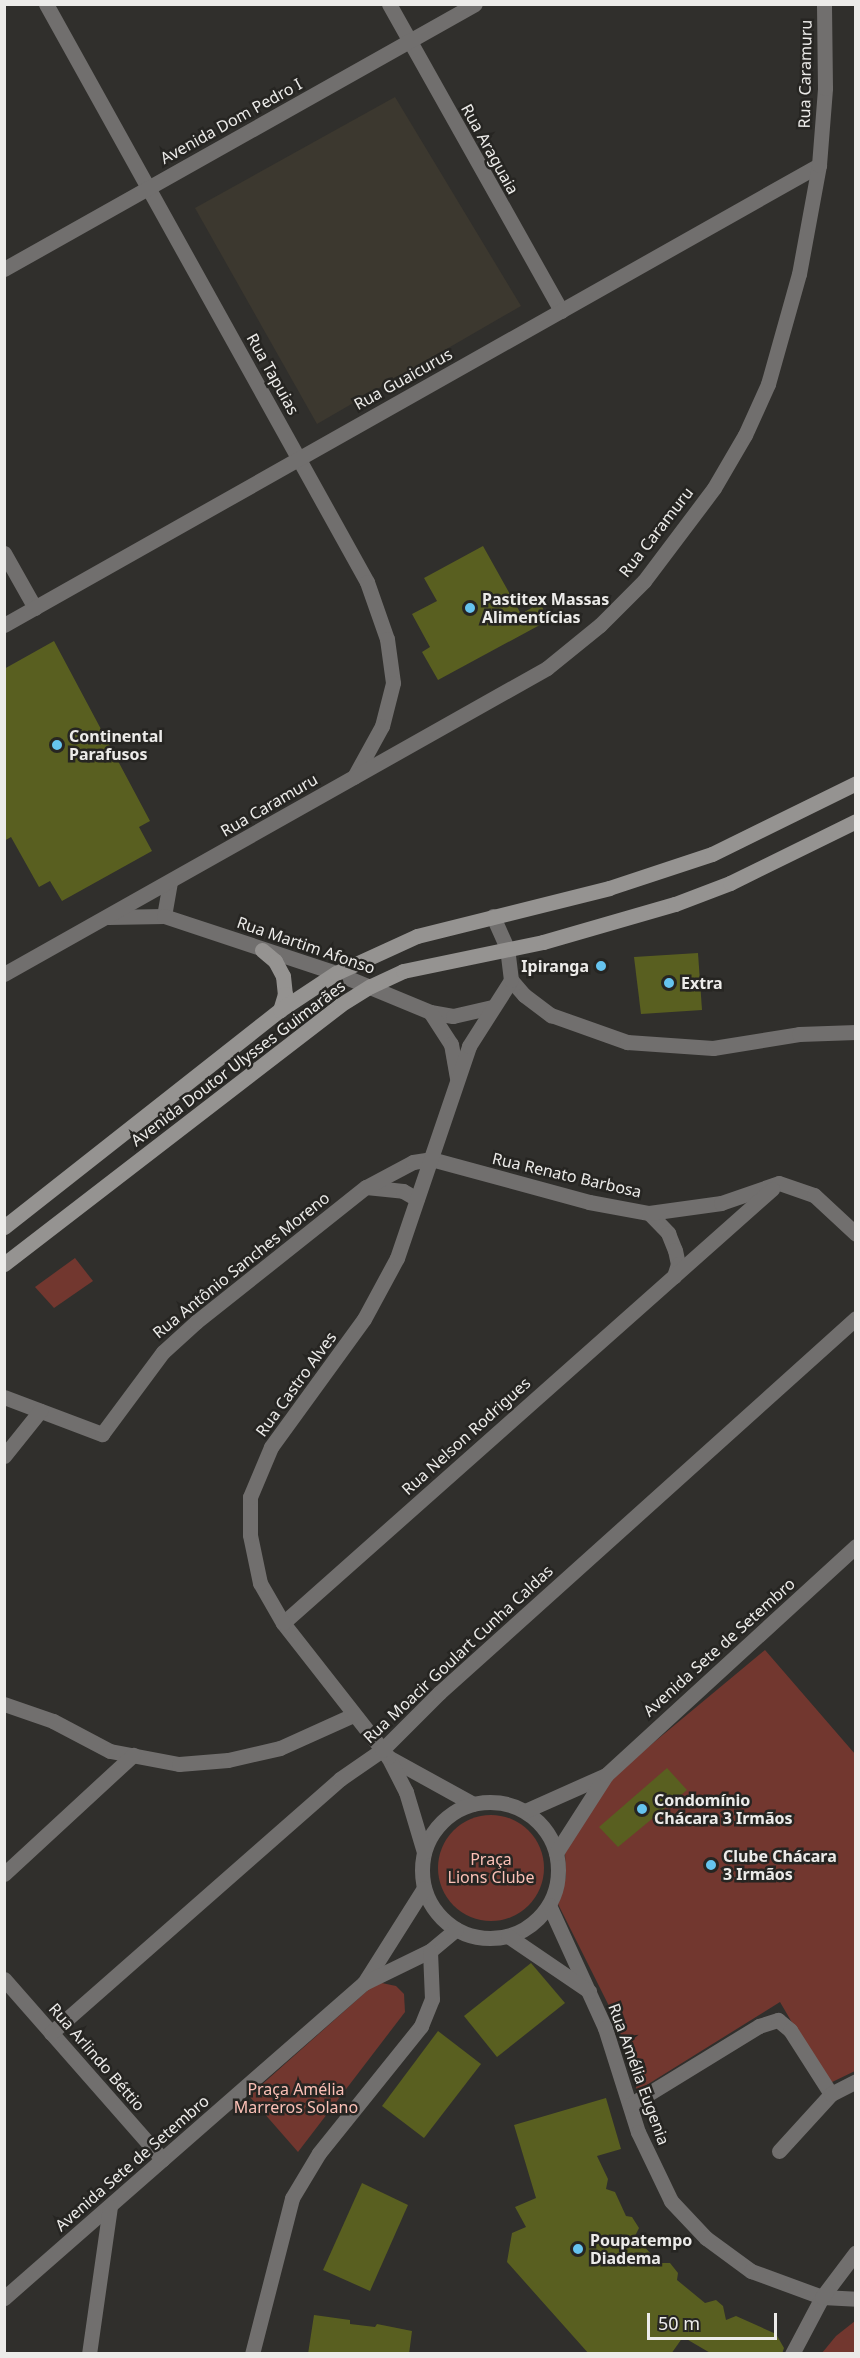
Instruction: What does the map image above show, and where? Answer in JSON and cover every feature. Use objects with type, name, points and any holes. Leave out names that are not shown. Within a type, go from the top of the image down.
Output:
[{"type":"main road","name":"Avenida Doutor Ulysses Guimarães","points":[[5,1226],[280,1010],[336,972],[417,936],[609,888],[712,854],[855,783]]},
{"type":"main road","name":"Avenida Doutor Ulysses Guimarães","points":[[4,1264],[340,1005],[371,986],[403,971],[618,922],[675,904],[730,883],[855,821]]},
{"type":"main road","points":[[262,950],[275,961],[284,976],[285,994],[280,1010]]},
{"type":"street","name":"Rua Tapuias","points":[[46,4],[367,582],[387,639],[393,683],[382,726],[354,777]]},
{"type":"street","name":"Rua Araguaia","points":[[388,4],[561,311]]},
{"type":"street","name":"Avenida Dom Pedro I","points":[[4,269],[475,4]]},
{"type":"street","name":"Rua Caramuru","points":[[4,974],[547,668],[600,625],[644,581],[714,488],[745,435],[768,384],[799,274],[819,165],[825,88],[824,4]]},
{"type":"street","name":"Rua Guaicurus","points":[[4,625],[819,165]]},
{"type":"street","points":[[4,554],[35,608]]},
{"type":"street","points":[[164,916],[170,882]]},
{"type":"street","name":"Rua Martim Afonso","points":[[106,917],[164,916],[262,950],[336,972],[430,1012],[453,1016],[491,1007]]},
{"type":"street","points":[[493,916],[507,948],[511,980],[551,1015],[627,1042],[713,1048],[799,1034],[855,1032]]},
{"type":"street","name":"Rua Castro Alves","points":[[424,1852],[406,1792],[385,1754],[283,1623],[260,1583],[250,1535],[250,1497],[272,1447],[364,1319],[397,1258],[457,1078],[491,1007],[511,980]]},
{"type":"street","name":"Rua Castro Alves","points":[[430,1012],[451,1044],[457,1078]]},
{"type":"street","name":"Rua Antônio Sanches Moreno","points":[[40,1411],[102,1434],[163,1352],[366,1187],[396,1168],[431,1158]]},
{"type":"street","name":"Rua Renato Barbosa","points":[[431,1158],[589,1202],[649,1212],[721,1203],[779,1183]]},
{"type":"street","points":[[779,1183],[814,1195],[855,1234]]},
{"type":"street","name":"Rua Nelson Rodrigues","points":[[283,1623],[779,1183]]},
{"type":"street","points":[[366,1187],[403,1191],[417,1199]]},
{"type":"street","points":[[649,1212],[668,1233],[675,1250],[678,1264],[674,1276]]},
{"type":"street","name":"Rua Moacir Goulart Cunha Caldas","points":[[51,2033],[340,1779],[385,1754],[448,1685],[855,1318]]},
{"type":"street","points":[[4,1397],[40,1411],[4,1456]]},
{"type":"street","name":"Avenida Sete de Setembro","points":[[556,1853],[606,1775],[855,1546]]},
{"type":"street","points":[[4,1704],[53,1721],[110,1751],[179,1764],[228,1760],[280,1748],[353,1715]]},
{"type":"street","name":"Rua Castro Alves","points":[[385,1754],[473,1804]]},
{"type":"street","points":[[4,1874],[133,1755]]},
{"type":"street","name":"Avenida Sete de Setembro","points":[[525,1811],[606,1775]]},
{"type":"street","points":[[473,1804],[508,1804],[525,1811],[550,1836],[556,1853],[559,1871],[549,1905],[524,1930],[508,1936],[472,1936],[456,1929],[441,1918],[424,1888],[424,1852],[442,1822],[473,1804]]},
{"type":"street","name":"Avenida Sete de Setembro","points":[[364,1983],[424,1888]]},
{"type":"street","name":"Rua Amélia Eugenia","points":[[549,1905],[589,1991],[638,2132],[671,2201],[706,2238],[751,2271],[822,2297],[855,2298]]},
{"type":"street","name":"Avenida Sete de Setembro","points":[[4,2298],[364,1983],[430,1951],[456,1929]]},
{"type":"street","name":"Rua Amélia Eugenia","points":[[508,1936],[589,1991]]},
{"type":"street","points":[[252,2354],[292,2198],[319,2153],[421,2026],[432,1999],[430,1951]]},
{"type":"street","name":"Rua Arlindo Béttio","points":[[4,1979],[162,2159]]},
{"type":"street","points":[[630,2105],[769,2021],[784,2023],[831,2094]]},
{"type":"street","points":[[779,2151],[831,2094],[855,2081]]},
{"type":"street","points":[[89,2354],[110,2206]]},
{"type":"street","points":[[792,2354],[822,2297],[855,2252]]},
{"type":"shaded area","points":[[395,97],[521,306],[317,424],[195,208]]},
{"type":"green space","points":[[75,1258],[93,1281],[54,1308],[35,1287]]},
{"type":"green space","name":"Clube Chácara 3 Irmãos","points":[[765,1650],[855,1754],[855,2071],[828,2084],[780,2002],[637,2091],[617,2022],[558,1904],[566,1877],[565,1853],[611,1778]]},
{"type":"green space","name":"Praça Lions Clube","points":[[491,1815],[511,1819],[528,1831],[540,1848],[544,1868],[540,1888],[528,1905],[511,1917],[491,1921],[471,1917],[454,1905],[442,1888],[438,1868],[442,1848],[454,1831],[471,1819]]},
{"type":"green space","name":"Praça Amélia Marreros Solano","points":[[377,1982],[396,1986],[404,1994],[405,2012],[298,2152],[249,2096]]},
{"type":"green space","points":[[855,2321],[855,2353],[822,2353],[836,2336]]},
{"type":"building","name":"Pastitex Massas Alimentícias","points":[[483,546],[521,614],[540,603],[549,620],[438,680],[422,652],[430,647],[412,614],[437,601],[424,578]]},
{"type":"building","name":"Continental Parafusos","points":[[54,641],[150,821],[139,827],[152,851],[62,901],[50,881],[39,887],[11,837],[4,841],[4,669]]},
{"type":"building","name":"Extra","points":[[698,953],[702,1010],[641,1014],[634,957]]},
{"type":"building","name":"Condomínio Chácara 3 Irmãos","points":[[667,1768],[687,1790],[618,1847],[599,1827]]},
{"type":"building","points":[[531,1963],[565,2003],[497,2057],[464,2016]]},
{"type":"building","points":[[438,2031],[481,2064],[424,2138],[382,2106]]},
{"type":"building","name":"Poupatempo Diadema","points":[[606,2098],[621,2149],[597,2156],[608,2179],[606,2189],[615,2192],[626,2216],[632,2217],[639,2228],[635,2236],[659,2263],[670,2263],[678,2273],[677,2280],[705,2303],[716,2300],[723,2306],[726,2320],[736,2316],[776,2334],[784,2348],[782,2354],[712,2354],[683,2337],[671,2354],[589,2354],[507,2262],[512,2233],[526,2227],[515,2207],[536,2198],[514,2125]]},
{"type":"building","points":[[362,2183],[408,2205],[370,2291],[323,2270]]},
{"type":"building","points":[[314,2315],[350,2320],[350,2324],[375,2327],[377,2324],[412,2331],[409,2354],[308,2354]]},
{"type":"place","name":"Pastitex Massas Alimentícias","points":[[470,608]]},
{"type":"place","name":"Continental Parafusos","points":[[57,745]]},
{"type":"place","name":"Ipiranga","points":[[601,966]]},
{"type":"place","name":"Extra","points":[[669,983]]},
{"type":"place","name":"Condomínio Chácara 3 Irmãos","points":[[642,1809]]},
{"type":"place","name":"Clube Chácara 3 Irmãos","points":[[711,1865]]},
{"type":"place","name":"Poupatempo Diadema","points":[[578,2249]]}]
